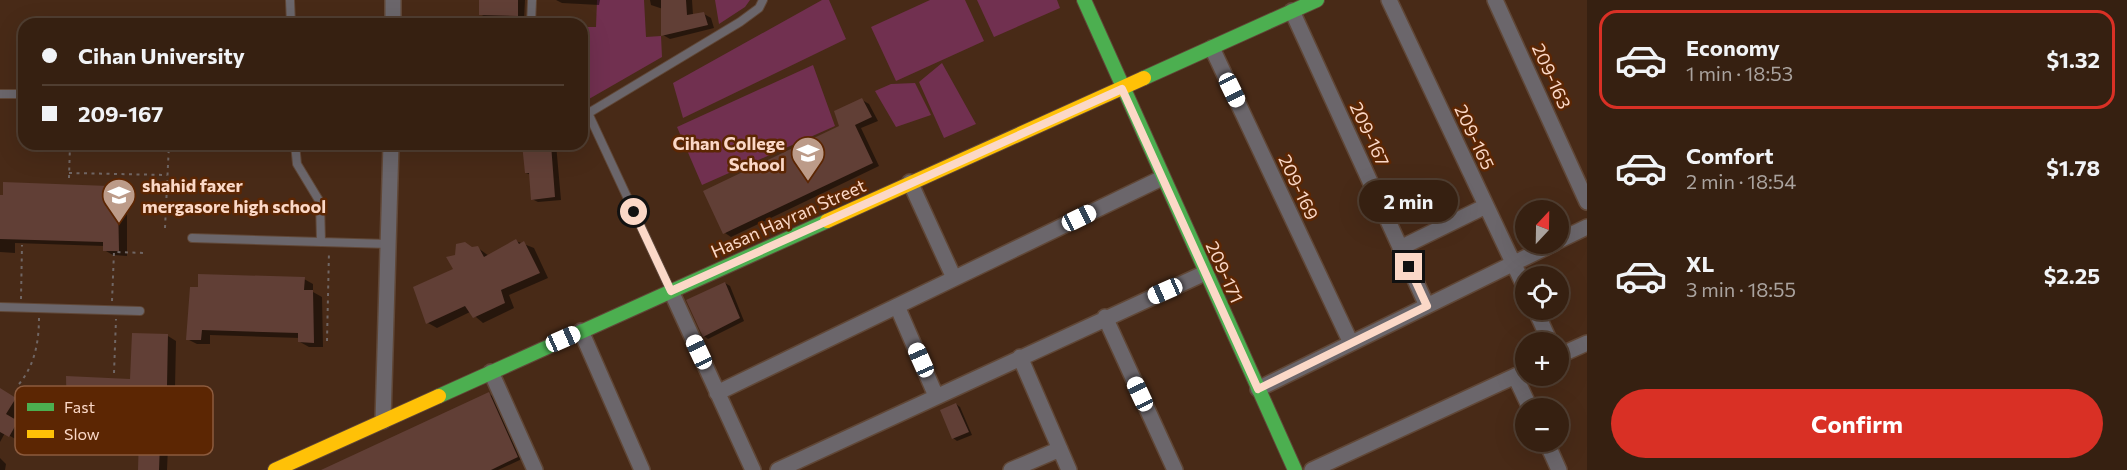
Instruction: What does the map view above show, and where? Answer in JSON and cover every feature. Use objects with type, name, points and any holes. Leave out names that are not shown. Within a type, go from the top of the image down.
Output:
[{"type":"street","points":[[393,0],[393,18]]},
{"type":"street","name":"209-171","points":[[1084,0],[1295,470]]},
{"type":"street","name":"Hasan Hayran Street","points":[[275,470],[1317,0]]},
{"type":"street","name":"209-165","points":[[1389,0],[1515,268]]},
{"type":"street","name":"209-163","points":[[1496,0],[1587,202]]},
{"type":"street","name":"209-167","points":[[1292,11],[1427,306]]},
{"type":"street","name":"209-169","points":[[1212,48],[1352,343]]},
{"type":"street","points":[[383,421],[391,150]]},
{"type":"street","points":[[717,393],[1162,178]]},
{"type":"street","points":[[910,182],[954,278]]},
{"type":"street","points":[[1400,248],[1486,206]]},
{"type":"street","points":[[1569,236],[1587,227]]},
{"type":"street","points":[[1258,389],[1533,254]]},
{"type":"street","points":[[778,470],[1105,317],[1205,273]]},
{"type":"street","points":[[671,291],[753,470]]},
{"type":"street","points":[[897,306],[936,396]]},
{"type":"street","points":[[1105,317],[1175,470]]},
{"type":"street","points":[[581,331],[642,470]]},
{"type":"street","points":[[1569,351],[1587,343]]},
{"type":"street","points":[[1020,357],[1069,470]]},
{"type":"street","points":[[491,372],[532,469]]},
{"type":"street","points":[[1312,470],[1515,375]]},
{"type":"street","points":[[1011,470],[1060,449]]},
{"type":"street","points":[[1549,452],[1553,468]]},
{"type":"lane","points":[[290,0],[291,18]]},
{"type":"lane","points":[[531,18],[532,0]]},
{"type":"lane","points":[[588,113],[740,22],[759,8],[763,0]]},
{"type":"lane","points":[[0,94],[18,94]]},
{"type":"lane","points":[[588,121],[671,291]]},
{"type":"lane","points":[[296,150],[297,164],[320,202],[325,242]]},
{"type":"lane","points":[[192,238],[389,244]]},
{"type":"lane","points":[[0,307],[140,312]]},
{"type":"path","points":[[69,178],[70,150]]},
{"type":"path","points":[[165,228],[169,150]]},
{"type":"path","points":[[69,173],[167,175]]},
{"type":"path","points":[[325,242],[327,341]]},
{"type":"path","points":[[21,308],[22,244]]},
{"type":"path","points":[[114,373],[114,252],[144,253]]},
{"type":"path","points":[[19,384],[26,376],[34,354],[39,308]]},
{"type":"shaded area","points":[[597,0],[644,0],[646,37],[661,36],[662,57],[588,100],[588,27],[596,27]]},
{"type":"shaded area","points":[[715,0],[750,0],[745,7],[719,24]]},
{"type":"shaded area","points":[[822,0],[829,0],[846,39],[683,118],[673,83]]},
{"type":"shaded area","points":[[930,0],[965,0],[984,41],[896,81],[871,27]]},
{"type":"shaded area","points":[[977,0],[1057,0],[1060,8],[994,37]]},
{"type":"shaded area","points":[[942,63],[976,124],[944,138],[919,82]]},
{"type":"shaded area","points":[[813,65],[835,126],[702,185],[677,127]]},
{"type":"shaded area","points":[[915,83],[931,115],[896,127],[875,91],[891,84]]},
{"type":"building","points":[[479,0],[518,0],[518,16],[479,15]]},
{"type":"building","points":[[661,0],[686,0],[687,15],[704,12],[708,25],[661,36]]},
{"type":"building","name":"Cihan College School","points":[[862,98],[872,117],[855,125],[873,163],[723,234],[703,191],[839,126],[834,111]]},
{"type":"building","points":[[523,150],[551,150],[555,197],[531,200],[529,173],[525,173]]},
{"type":"building","points":[[3,182],[109,186],[109,198],[118,199],[119,251],[103,251],[103,242],[0,239],[0,195],[3,195]]},
{"type":"building","points":[[516,239],[519,244],[524,241],[540,273],[501,290],[505,303],[473,318],[465,306],[426,324],[413,287],[453,269],[446,257],[455,255],[456,244],[465,242],[472,247],[478,246],[484,257]]},
{"type":"building","points":[[198,274],[305,277],[304,290],[313,290],[314,343],[298,342],[298,333],[202,330],[201,340],[186,340],[190,287],[198,287]]},
{"type":"building","points":[[725,282],[740,318],[703,337],[686,300]]},
{"type":"building","points":[[132,333],[168,334],[167,386],[66,386],[66,376],[130,379]]},
{"type":"building","points":[[0,388],[15,397],[6,414],[15,419],[15,426],[9,437],[0,432]]},
{"type":"building","points":[[489,392],[518,457],[491,470],[321,470]]},
{"type":"building","points":[[956,403],[969,432],[952,439],[940,410]]},
{"type":"building","points":[[138,455],[160,455],[159,470],[138,470]]},
{"type":"traffic: fast","points":[[1084,0],[1295,470]]},
{"type":"traffic: fast","points":[[1144,78],[1317,0]]},
{"type":"traffic: fast","points":[[439,396],[827,221]]},
{"type":"traffic: slow","points":[[827,221],[1144,78]]},
{"type":"traffic: slow","points":[[275,470],[439,396]]},
{"type":"place","name":"Cihan College School","points":[[808,182]]},
{"type":"place","name":"shahid faxer mergasore high school","points":[[119,224]]},
{"type":"route","points":[[634,212],[671,291],[1122,89],[1258,389],[1427,306],[1409,267]]}]
